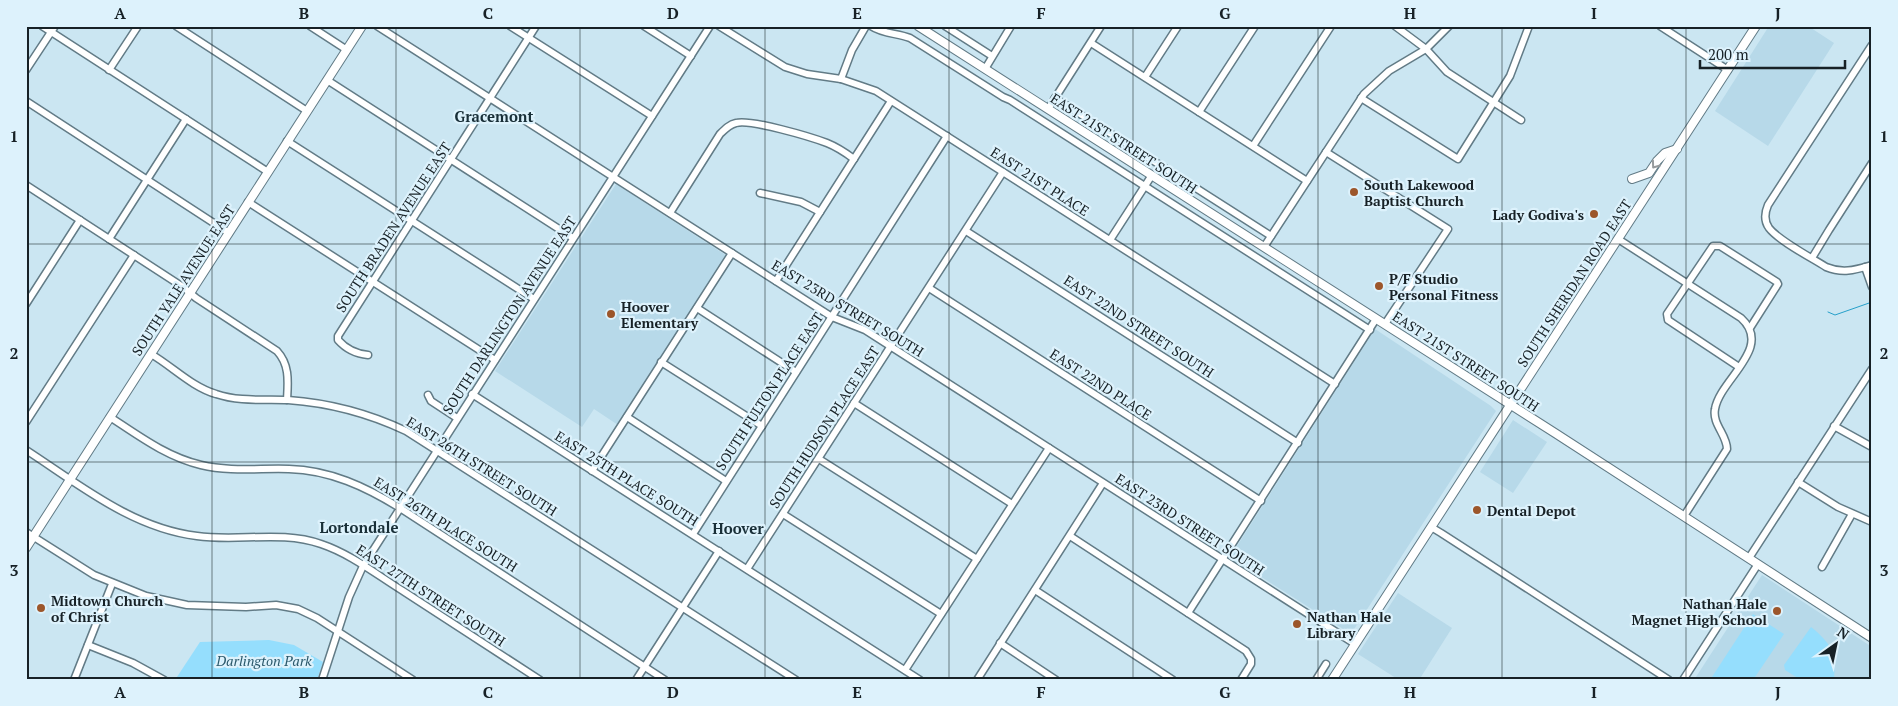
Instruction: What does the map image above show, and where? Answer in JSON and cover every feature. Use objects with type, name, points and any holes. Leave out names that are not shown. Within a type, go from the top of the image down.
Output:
[{"type":"main road","name":"SOUTH YALE AVENUE EAST","points":[[26,548],[30,535],[71,479],[362,26]]},
{"type":"main road","name":"EAST 21ST STREET SOUTH","points":[[918,26],[1872,638]]},
{"type":"main road","name":"SOUTH SHERIDAN ROAD EAST","points":[[1332,680],[1756,26]]},
{"type":"main road","points":[[1632,178],[1649,173],[1665,153],[1676,149]]},
{"type":"street","points":[[42,26],[53,29],[110,70],[268,172]]},
{"type":"street","points":[[110,70],[138,26]]},
{"type":"street","points":[[176,26],[307,111]]},
{"type":"street","points":[[310,26],[347,50]]},
{"type":"street","name":"EAST 23RD STREET SOUTH","points":[[377,26],[832,316],[856,325],[891,347],[1355,644]]},
{"type":"street","points":[[510,26],[652,116]]},
{"type":"street","name":"SOUTH BRADEN AVENUE EAST","points":[[368,355],[358,354],[338,340],[338,336],[536,26]]},
{"type":"street","points":[[644,26],[691,56]]},
{"type":"street","name":"SOUTH DARLINGTON AVENUE EAST","points":[[322,680],[349,597],[363,566],[710,26]]},
{"type":"street","name":"EAST 21ST PLACE","points":[[719,26],[785,67],[807,74],[841,79],[876,91],[1335,384]]},
{"type":"street","points":[[841,79],[852,50],[866,26]]},
{"type":"street","name":"EAST 21ST STREET SOUTH","points":[[871,26],[877,30],[900,34],[910,38],[1370,330]]},
{"type":"street","points":[[945,26],[992,56]]},
{"type":"street","points":[[985,69],[1011,26]]},
{"type":"street","points":[[1048,109],[1101,26]]},
{"type":"street","points":[[1145,77],[1178,26]]},
{"type":"street","points":[[1199,112],[1255,26]]},
{"type":"street","points":[[1253,146],[1331,26]]},
{"type":"street","points":[[1394,26],[1426,49],[1447,72],[1521,120]]},
{"type":"street","points":[[1264,247],[1361,98],[1373,84],[1426,49],[1450,26]]},
{"type":"street","points":[[1361,98],[1458,159],[1510,76],[1529,26]]},
{"type":"street","points":[[1660,26],[1728,70]]},
{"type":"street","points":[[26,70],[53,29]]},
{"type":"street","points":[[1090,43],[1307,181]]},
{"type":"street","points":[[1872,45],[1768,205],[1765,217],[1769,228],[1776,235],[1835,270],[1854,271],[1868,266],[1872,286]]},
{"type":"street","points":[[327,80],[574,238]]},
{"type":"street","name":"EAST 21ST STREET SOUTH","points":[[1055,98],[1271,236]]},
{"type":"street","points":[[776,281],[891,100]]},
{"type":"street","points":[[26,101],[229,233]]},
{"type":"street","points":[[109,239],[186,119]]},
{"type":"street","points":[[670,213],[720,134],[737,122],[750,123],[829,144],[854,159]]},
{"type":"street","name":"SOUTH FULTON PLACE EAST","points":[[693,534],[947,136]]},
{"type":"street","points":[[287,141],[534,299]]},
{"type":"street","points":[[1326,152],[1448,229],[1385,324]]},
{"type":"street","points":[[1812,258],[1872,163]]},
{"type":"street","name":"SOUTH HUDSON PLACE EAST","points":[[747,569],[1003,172]]},
{"type":"street","points":[[1110,240],[1152,175]]},
{"type":"street","points":[[26,186],[270,345],[283,357],[288,371],[287,400]]},
{"type":"street","points":[[760,193],[801,202],[820,212]]},
{"type":"street","points":[[248,202],[495,360]]},
{"type":"street","points":[[26,304],[80,220]]},
{"type":"street","name":"EAST 22ND STREET SOUTH","points":[[966,231],[1298,443]]},
{"type":"street","points":[[1618,239],[1741,318],[1750,328],[1752,336],[1750,348],[1719,398],[1714,412],[1727,444],[1727,449],[1684,516]]},
{"type":"street","points":[[1739,367],[1668,320],[1667,314],[1714,246],[1720,246],[1777,282],[1778,287],[1750,328]]},
{"type":"street","points":[[592,471],[732,253]]},
{"type":"street","points":[[26,422],[134,255]]},
{"type":"street","name":"EAST 22ND PLACE","points":[[929,288],[1261,500]]},
{"type":"street","points":[[697,308],[796,372]]},
{"type":"street","points":[[1188,613],[1376,319]]},
{"type":"street","name":"EAST 26TH STREET SOUTH","points":[[151,354],[195,384],[215,394],[240,400],[287,400],[321,404],[358,412],[406,431],[796,680]]},
{"type":"street","points":[[662,362],[762,426]]},
{"type":"street","points":[[1749,558],[1871,372]]},
{"type":"street","name":"EAST 25TH PLACE SOUTH","points":[[472,394],[920,680]]},
{"type":"street","points":[[428,395],[431,401],[458,418]]},
{"type":"street","points":[[854,403],[1012,504]]},
{"type":"street","points":[[627,416],[726,481]]},
{"type":"street","name":"EAST 26TH PLACE SOUTH","points":[[110,417],[160,449],[190,462],[224,468],[289,469],[320,472],[360,486],[400,508],[665,680]]},
{"type":"street","points":[[1834,426],[1872,447]]},
{"type":"street","points":[[905,670],[1049,448]]},
{"type":"street","name":"EAST 27TH STREET SOUTH","points":[[26,450],[131,516],[170,531],[213,538],[297,538],[333,549],[363,566],[540,680]]},
{"type":"street","points":[[819,458],[977,559]]},
{"type":"street","points":[[1798,482],[1852,514],[1872,522]]},
{"type":"street","points":[[977,680],[1103,483]]},
{"type":"street","points":[[783,514],[940,614]]},
{"type":"street","points":[[1822,567],[1852,514]]},
{"type":"street","points":[[1431,528],[1442,532],[1669,680]]},
{"type":"street","points":[[30,535],[83,570],[112,584],[146,596],[188,605],[276,606],[298,609],[338,631],[413,680]]},
{"type":"street","points":[[1070,536],[1246,651],[1251,659],[1251,664],[1241,680]]},
{"type":"street","points":[[636,680],[719,551]]},
{"type":"street","points":[[1683,680],[1758,564]]},
{"type":"street","points":[[74,680],[112,584]]},
{"type":"street","points":[[1035,590],[1173,680]]},
{"type":"street","points":[[1000,644],[1056,680]]},
{"type":"street","points":[[88,645],[133,663],[164,680]]},
{"type":"street","points":[[1316,680],[1326,664]]},
{"type":"shaded area","points":[[1769,26],[1808,26],[1834,43],[1768,146],[1715,111]]},
{"type":"shaded area","name":"Hoover Elementary","points":[[616,184],[727,256],[618,425],[594,409],[582,427],[495,371]]},
{"type":"shaded area","points":[[1375,329],[1496,411],[1351,634],[1230,557]]},
{"type":"shaded area","points":[[1513,420],[1547,442],[1513,493],[1480,472]]},
{"type":"shaded area","name":"Nathan Hale Magnet High School","points":[[1762,575],[1872,647],[1872,680],[1694,680]]},
{"type":"shaded area","points":[[1398,593],[1452,628],[1419,680],[1399,680],[1358,654]]},
{"type":"green space","points":[[1753,614],[1784,634],[1753,680],[1710,680]]},
{"type":"green space","points":[[1811,627],[1824,639],[1831,650],[1834,663],[1834,680],[1801,680],[1785,670],[1784,665]]},
{"type":"green space","name":"Darlington Park","points":[[269,640],[294,645],[323,662],[317,680],[175,680],[200,642]]},
{"type":"waterway","points":[[1828,312],[1835,315],[1872,302]]},
{"type":"place","name":"South Lakewood Baptist Church","points":[[1354,192]]},
{"type":"place","name":"Lady Godiva's","points":[[1594,214]]},
{"type":"place","name":"P/F Studio Personal Fitness","points":[[1379,286]]},
{"type":"place","name":"Hoover Elementary","points":[[611,314]]},
{"type":"place","name":"Dental Depot","points":[[1477,510]]},
{"type":"place","name":"Midtown Church of Christ","points":[[41,608]]},
{"type":"place","name":"Nathan Hale Magnet High School","points":[[1777,611]]},
{"type":"place","name":"Nathan Hale Library","points":[[1297,624]]},
{"type":"district","name":"Gracemont","points":[[494,116]]},
{"type":"district","name":"Lortondale","points":[[359,527]]},
{"type":"district","name":"Hoover","points":[[738,528]]}]
